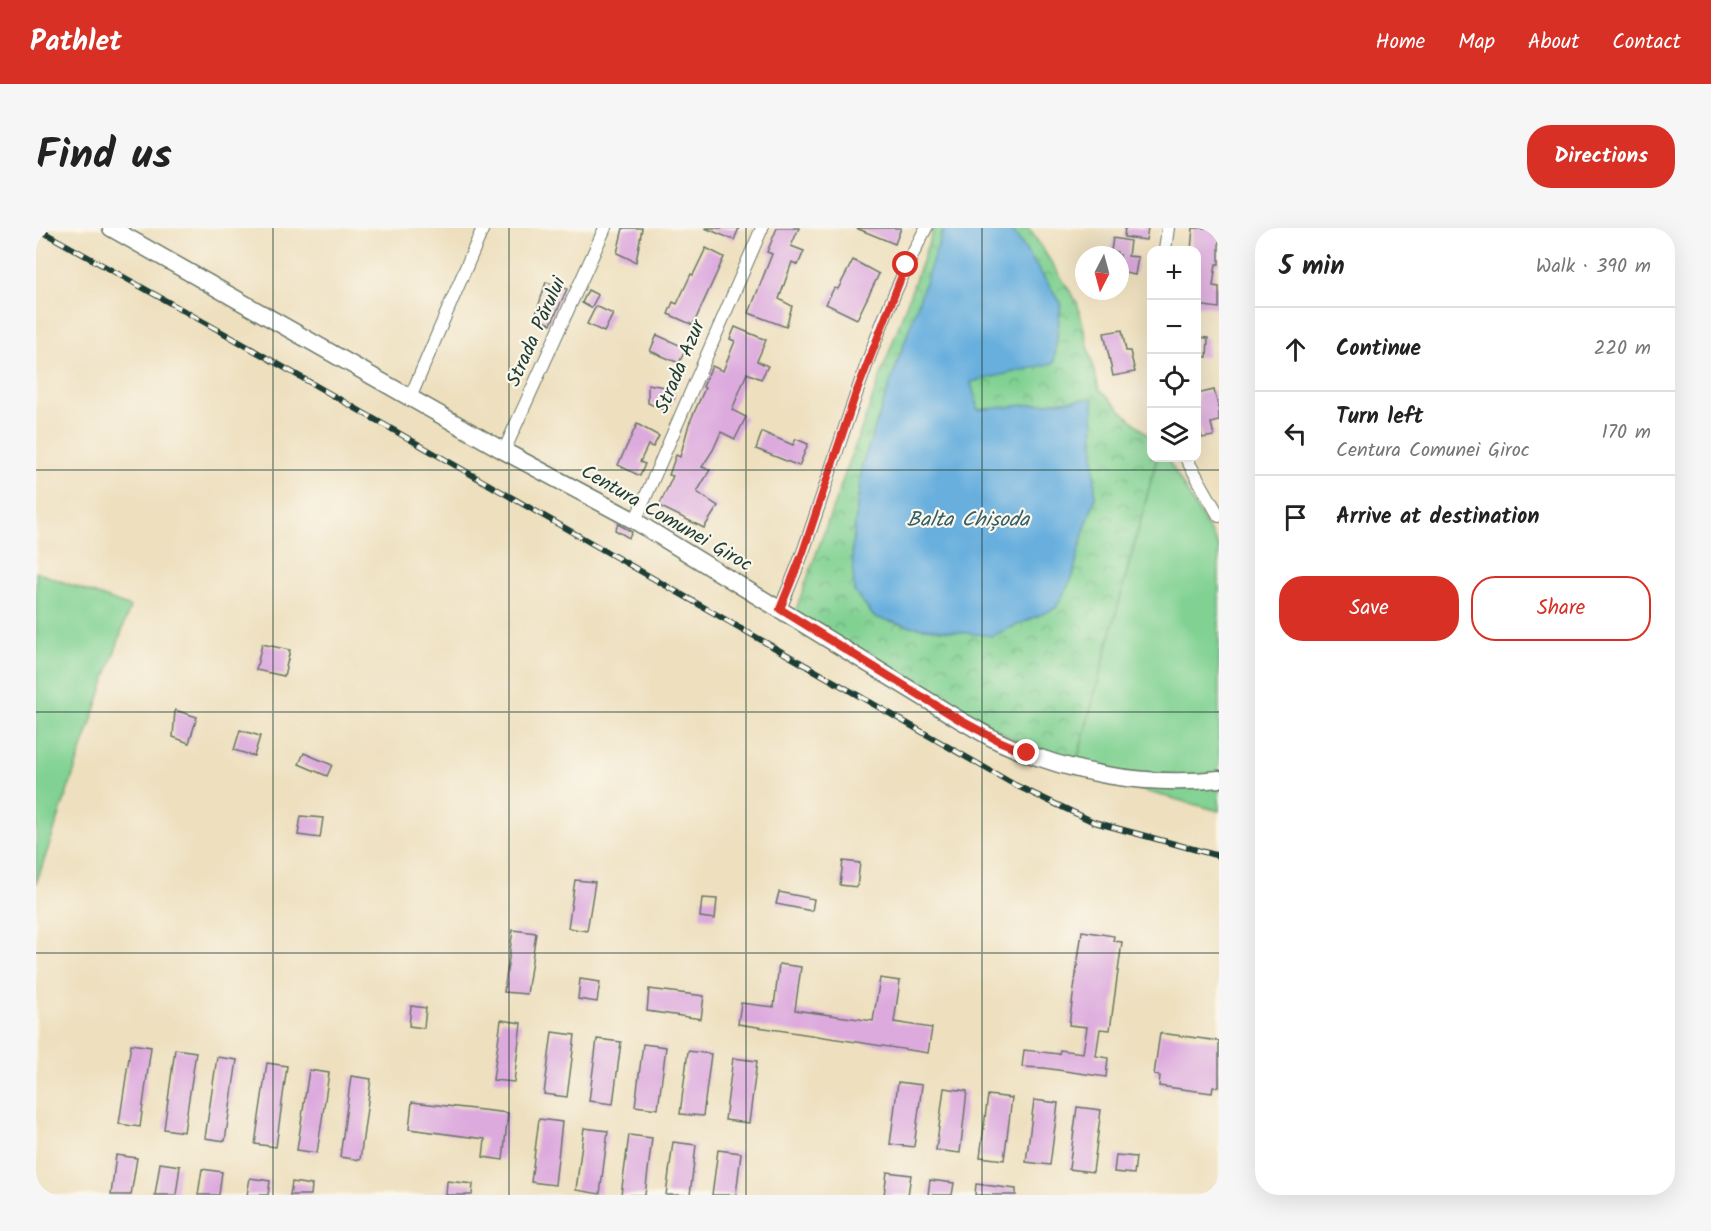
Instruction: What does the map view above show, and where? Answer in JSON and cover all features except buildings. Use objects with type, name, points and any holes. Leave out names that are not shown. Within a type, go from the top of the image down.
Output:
[{"type":"main road","name":"Centura Comunei Giroc","points":[[111,228],[504,451],[635,521],[960,720],[999,741],[1053,763],[1105,775],[1162,780],[1219,779]]},
{"type":"street","points":[[410,398],[483,228]]},
{"type":"street","name":"Strada Părului","points":[[504,451],[605,228]]},
{"type":"street","name":"Strada Azur","points":[[635,521],[762,228]]},
{"type":"street","points":[[780,609],[803,552],[855,396],[906,265],[926,228]]},
{"type":"street","points":[[1165,246],[1168,228]]},
{"type":"street","points":[[1188,462],[1219,516]]},
{"type":"green space","points":[[934,228],[1029,228],[1077,302],[1099,389],[1147,434],[1147,462],[1156,462],[1074,772],[793,618]]},
{"type":"green space","points":[[1156,462],[1169,462],[1219,547],[1219,811],[1074,772]]},
{"type":"green space","points":[[36,572],[130,607],[36,884]]},
{"type":"water","name":"Balta Chișoda","points":[[944,228],[1011,228],[1061,303],[1054,363],[971,382],[978,410],[1093,398],[1095,499],[1083,534],[1073,576],[1056,608],[992,636],[909,626],[874,617],[854,591],[852,549],[862,465]]},
{"type":"railway","points":[[36,228],[1015,785],[1094,822],[1219,856]]},
{"type":"route","points":[[906,265],[855,396],[803,552],[780,609],[960,720],[1027,753]]}]
